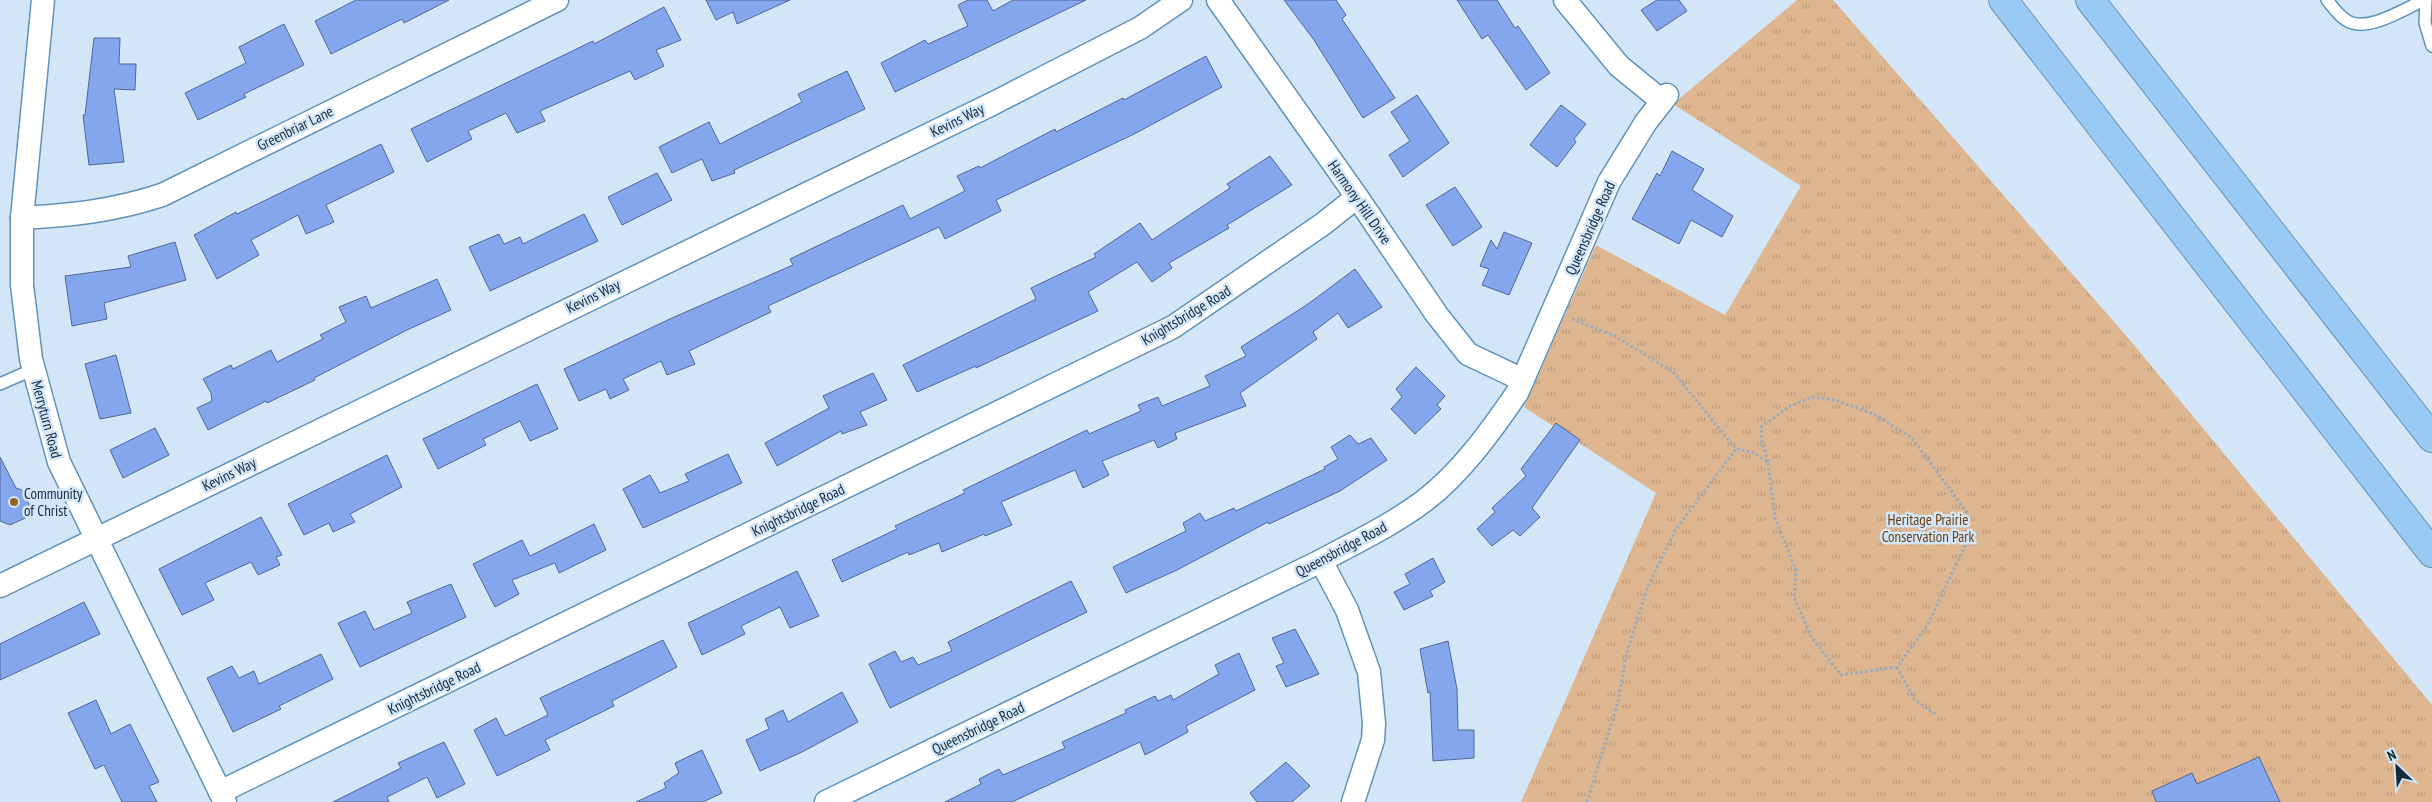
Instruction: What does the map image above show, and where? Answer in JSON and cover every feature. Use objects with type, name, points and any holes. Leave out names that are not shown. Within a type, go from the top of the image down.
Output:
[{"type":"highway","points":[[2003,0],[2432,552]]},
{"type":"highway","points":[[2090,0],[2432,438]]},
{"type":"street","name":"Merryturn Road","points":[[43,0],[22,218],[22,285],[34,369],[59,462],[222,797]]},
{"type":"street","name":"Greenbriar Lane","points":[[22,218],[85,214],[128,206],[162,194],[556,0]]},
{"type":"street","name":"Kevins Way","points":[[0,586],[95,538],[994,103],[1140,28],[1181,0]]},
{"type":"street","name":"Harmony Hill Drive","points":[[1218,0],[1357,197],[1437,315],[1468,354],[1523,380]]},
{"type":"street","name":"Queensbridge Road","points":[[826,802],[1321,561],[1378,531],[1426,500],[1461,466],[1497,423],[1517,393],[1609,182],[1664,98],[1619,66],[1565,0]]},
{"type":"street","name":"Knightsbridge Road","points":[[222,797],[1173,327],[1316,230],[1357,197]]},
{"type":"street","points":[[1321,561],[1347,610],[1370,672],[1374,740],[1353,802]]},
{"type":"lane","points":[[2327,0],[2347,21],[2359,25],[2380,21],[2425,0],[2425,23],[2432,46]]},
{"type":"lane","points":[[0,384],[34,369]]},
{"type":"path","points":[[1569,318],[1615,336],[1673,372],[1736,449],[1752,452],[1768,462]]},
{"type":"path","points":[[1812,397],[1835,400],[1874,414],[1912,438],[1968,514],[1965,546],[1928,624],[1897,667],[1841,675],[1812,638],[1794,597],[1796,570],[1775,518],[1768,462],[1761,438],[1762,426],[1790,406],[1812,397]]},
{"type":"path","points":[[1587,802],[1618,702],[1626,656],[1648,586],[1676,529],[1736,449]]},
{"type":"path","points":[[1897,667],[1914,699],[1935,714]]},
{"type":"green space","name":"Heritage Prairie Conservation Park","points":[[1797,0],[1833,0],[2129,339],[2432,705],[2432,802],[1521,802],[1656,493],[1524,407],[1596,245],[1725,315],[1801,186],[1673,104]]},
{"type":"building","points":[[356,0],[449,0],[404,23],[402,19],[331,54],[315,21]]},
{"type":"building","points":[[706,0],[790,0],[737,24],[733,12],[716,20]]},
{"type":"building","points":[[968,0],[987,0],[993,11],[1013,0],[1086,0],[895,92],[881,63],[925,40],[928,44],[968,26],[958,5]]},
{"type":"building","points":[[1284,0],[1336,0],[1346,15],[1342,19],[1395,98],[1363,118],[1314,40]]},
{"type":"building","points":[[1457,0],[1497,0],[1515,28],[1518,26],[1550,73],[1526,90],[1488,35],[1482,39]]},
{"type":"building","points":[[1657,0],[1679,0],[1687,11],[1657,31],[1641,10]]},
{"type":"building","points":[[664,7],[681,40],[656,50],[664,66],[635,80],[630,71],[540,111],[545,121],[517,133],[506,113],[468,131],[472,139],[427,162],[411,129],[593,41],[594,44]]},
{"type":"building","points":[[284,24],[304,65],[244,94],[246,97],[198,120],[185,93],[246,63],[239,47]]},
{"type":"building","points":[[94,38],[120,38],[119,64],[136,64],[135,90],[114,89],[124,162],[89,165],[83,115],[85,115]]},
{"type":"building","points":[[1206,56],[1222,87],[1134,134],[996,200],[1001,211],[945,239],[939,227],[768,306],[771,312],[689,351],[695,364],[667,375],[661,361],[623,379],[629,390],[610,399],[606,389],[579,401],[564,369],[672,318],[793,265],[790,259],[903,205],[910,219],[965,191],[957,176],[979,166],[980,168],[1055,129],[1056,132],[1123,98],[1124,100]]},
{"type":"building","points":[[847,71],[865,109],[734,170],[735,173],[712,181],[702,159],[672,173],[659,147],[709,122],[720,144],[802,102],[798,94]]},
{"type":"building","points":[[1417,95],[1449,143],[1403,177],[1389,155],[1410,141],[1391,112]]},
{"type":"building","points":[[1561,105],[1586,124],[1574,139],[1576,142],[1557,167],[1530,145]]},
{"type":"building","points":[[381,144],[394,172],[326,205],[334,222],[306,234],[298,215],[251,240],[259,255],[217,279],[194,235],[236,212],[237,214]]},
{"type":"building","points":[[1672,151],[1704,169],[1692,190],[1733,216],[1722,237],[1691,220],[1679,244],[1632,219],[1657,173],[1660,176]]},
{"type":"building","points":[[1270,156],[1292,185],[1227,225],[1229,228],[1169,263],[1172,268],[1152,282],[1137,262],[1088,292],[1098,311],[976,368],[976,366],[917,392],[903,365],[1036,299],[1031,288],[1096,257],[1094,254],[1140,223],[1152,240],[1230,188],[1227,184]]},
{"type":"building","points":[[657,173],[672,200],[622,225],[608,197]]},
{"type":"building","points":[[1455,187],[1482,227],[1453,246],[1426,205]]},
{"type":"building","points":[[584,214],[598,241],[490,291],[469,247],[499,234],[504,244],[520,237],[523,244]]},
{"type":"building","points":[[1504,232],[1532,243],[1509,295],[1482,285],[1489,269],[1480,266],[1491,240],[1497,249]]},
{"type":"building","points":[[175,242],[186,280],[104,303],[107,319],[72,326],[65,276],[131,267],[128,256]]},
{"type":"building","points":[[1355,269],[1382,307],[1348,328],[1338,313],[1313,332],[1317,339],[1240,393],[1246,406],[1175,433],[1177,439],[1158,448],[1154,440],[1102,461],[1109,475],[1083,488],[1075,470],[1001,502],[1012,525],[985,536],[984,534],[942,552],[939,543],[909,555],[908,552],[842,582],[832,560],[897,529],[895,526],[965,493],[963,490],[1087,430],[1089,434],[1141,411],[1138,405],[1158,397],[1162,406],[1210,386],[1205,376],[1246,356],[1241,347],[1308,304]]},
{"type":"building","points":[[437,279],[451,310],[407,330],[314,378],[315,380],[267,403],[266,401],[208,430],[197,408],[212,401],[211,393],[203,379],[231,365],[233,369],[271,350],[277,362],[323,339],[320,335],[346,322],[339,307],[366,296],[371,308]]},
{"type":"building","points":[[116,355],[131,413],[100,419],[85,364]]},
{"type":"building","points":[[1416,367],[1445,396],[1437,405],[1441,409],[1415,434],[1391,409],[1402,397],[1396,389]]},
{"type":"building","points":[[873,373],[887,400],[860,412],[867,425],[842,434],[841,431],[777,466],[765,443],[829,408],[823,396]]},
{"type":"building","points":[[537,384],[558,429],[530,441],[520,421],[483,439],[486,445],[438,469],[423,439]]},
{"type":"building","points":[[1556,423],[1580,440],[1532,508],[1540,517],[1520,536],[1513,530],[1492,546],[1477,529],[1495,512],[1492,508],[1526,476],[1521,469]]},
{"type":"building","points":[[155,428],[169,455],[123,478],[110,450]]},
{"type":"building","points":[[1350,435],[1358,444],[1371,438],[1387,460],[1340,491],[1269,524],[1268,522],[1177,570],[1126,593],[1113,567],[1186,531],[1183,523],[1200,513],[1205,521],[1234,508],[1236,511],[1325,469],[1324,467],[1338,459],[1331,447]]},
{"type":"building","points":[[728,454],[742,483],[643,528],[623,489],[650,475],[660,493],[689,481],[685,474]]},
{"type":"building","points":[[387,455],[402,487],[350,514],[355,522],[333,532],[329,523],[304,535],[288,504]]},
{"type":"building","name":"Community of Christ","points":[[0,457],[16,488],[22,490],[34,514],[10,525],[0,521]]},
{"type":"building","points":[[261,517],[282,555],[276,557],[280,565],[258,575],[251,562],[205,583],[214,600],[182,615],[159,569]]},
{"type":"building","points":[[594,524],[606,550],[559,573],[555,563],[512,580],[519,594],[495,607],[473,564],[522,540],[530,556]]},
{"type":"building","points":[[1433,558],[1445,582],[1430,591],[1433,596],[1404,610],[1394,592],[1410,584],[1405,574]]},
{"type":"building","points":[[797,571],[819,616],[790,628],[780,607],[741,626],[745,634],[702,655],[688,623]]},
{"type":"building","points":[[1071,581],[1087,612],[890,708],[869,664],[895,651],[901,662],[913,657],[918,665],[952,651],[948,642]]},
{"type":"building","points":[[451,584],[466,617],[360,667],[338,623],[365,611],[374,630],[412,613],[407,602]]},
{"type":"building","points":[[84,602],[100,634],[0,680],[0,644]]},
{"type":"building","points":[[1295,629],[1319,674],[1286,687],[1276,666],[1284,663],[1272,638]]},
{"type":"building","points":[[663,640],[677,667],[612,701],[614,706],[545,740],[550,750],[497,776],[474,730],[496,718],[505,736],[548,715],[540,698]]},
{"type":"building","points":[[1448,641],[1457,689],[1458,730],[1474,730],[1474,758],[1433,761],[1430,692],[1428,693],[1420,649]]},
{"type":"building","points":[[1239,653],[1255,690],[1186,726],[1188,732],[1145,755],[1140,742],[1012,802],[945,802],[981,784],[979,779],[999,769],[1003,775],[1065,748],[1062,742],[1126,713],[1125,710],[1155,696],[1158,701],[1171,695],[1173,700],[1219,674],[1215,665]]},
{"type":"building","points":[[321,654],[333,679],[279,706],[281,709],[233,732],[207,678],[232,666],[239,678],[254,671],[259,684]]},
{"type":"building","points":[[842,692],[858,722],[802,752],[760,771],[746,740],[769,729],[765,719],[783,710],[788,722]]},
{"type":"building","points":[[96,700],[111,734],[130,724],[159,782],[149,786],[157,802],[122,802],[104,765],[95,769],[68,713]]},
{"type":"building","points":[[444,742],[465,784],[437,798],[427,777],[387,797],[389,802],[333,802],[401,768],[398,763]]},
{"type":"building","points":[[702,750],[722,793],[703,802],[636,802],[666,788],[664,783],[679,773],[675,763]]},
{"type":"building","points":[[2259,757],[2280,802],[2156,802],[2152,791],[2192,773],[2197,784]]},
{"type":"building","points":[[1286,762],[1310,786],[1292,802],[1257,802],[1250,793]]},
{"type":"place","name":"Community of Christ","points":[[14,502]]}]
